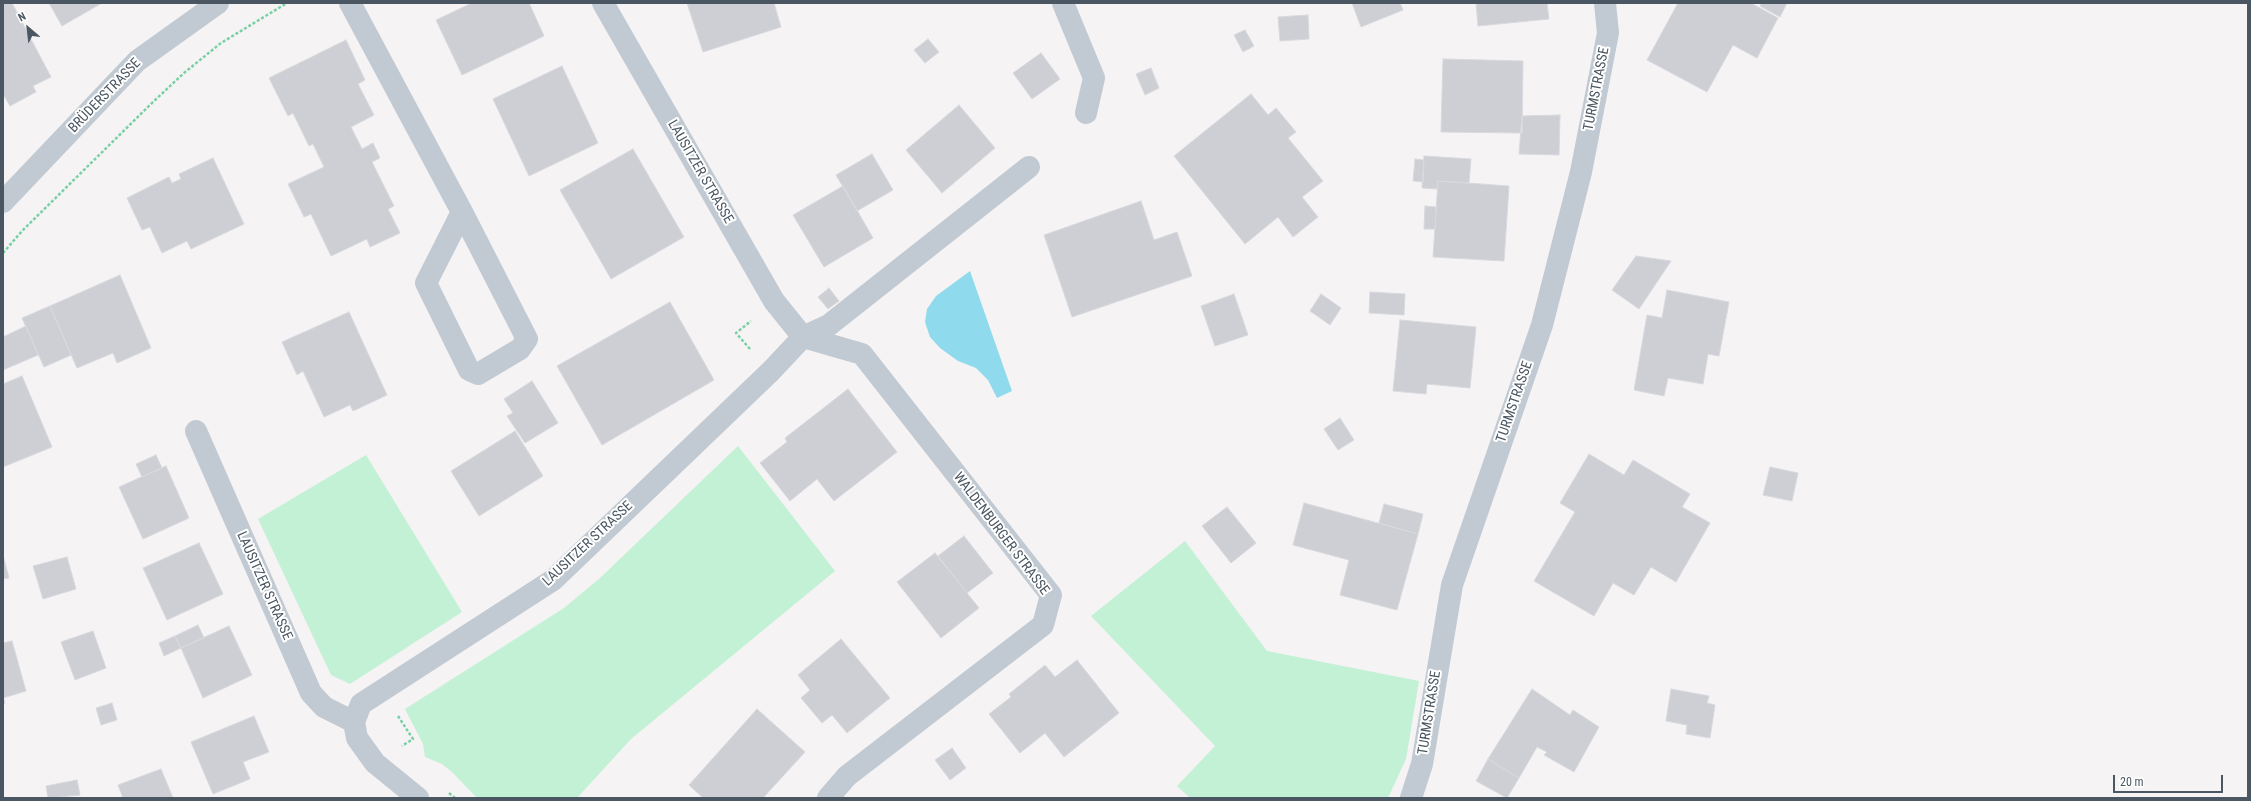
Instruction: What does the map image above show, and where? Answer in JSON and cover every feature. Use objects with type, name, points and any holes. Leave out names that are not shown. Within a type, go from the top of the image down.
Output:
[{"type":"street","name":"BRÜDERSTRASSE","points":[[5,196],[137,61],[218,3]]},
{"type":"street","points":[[350,3],[462,212],[527,339],[520,349],[478,374],[469,370],[426,283],[462,212]]},
{"type":"street","name":"LAUSITZER STRASSE","points":[[603,3],[774,301],[803,338]]},
{"type":"street","points":[[1063,3],[1094,78],[1086,113]]},
{"type":"street","name":"TURMSTRASSE","points":[[1411,798],[1422,764],[1452,585],[1542,325],[1581,172],[1608,33],[1605,3]]},
{"type":"street","name":"LAUSITZER STRASSE","points":[[196,431],[311,693],[324,707],[354,722],[362,704],[553,580],[771,371],[803,338],[829,325],[1029,167]]},
{"type":"street","name":"WALDENBURGER STRASSE","points":[[803,338],[862,354],[1051,595],[1043,625],[847,776],[828,798]]},
{"type":"street","points":[[354,722],[357,738],[375,763],[418,798]]},
{"type":"path","points":[[3,253],[27,226],[184,73],[221,43],[287,3]]},
{"type":"green space","points":[[738,446],[835,571],[631,739],[577,798],[477,798],[452,772],[442,764],[425,757],[423,744],[405,709],[564,608],[600,578]]},
{"type":"green space","points":[[366,455],[462,612],[350,684],[331,675],[258,519]]},
{"type":"green space","points":[[1185,541],[1267,651],[1419,681],[1406,759],[1388,798],[1190,798],[1177,786],[1215,746],[1091,616]]},
{"type":"water","points":[[970,271],[1012,391],[997,398],[988,380],[976,368],[958,361],[940,348],[930,337],[925,322],[927,309],[936,296]]},
{"type":"building","points":[[3,3],[12,3],[51,77],[33,86],[36,92],[10,106],[3,94]]},
{"type":"building","points":[[49,3],[102,3],[62,26]]},
{"type":"building","points":[[472,3],[529,3],[544,36],[462,75],[436,20]]},
{"type":"building","points":[[687,3],[774,3],[781,27],[703,52]]},
{"type":"building","points":[[1352,3],[1400,3],[1403,10],[1361,27]]},
{"type":"building","points":[[1476,3],[1547,3],[1549,19],[1478,26]]},
{"type":"building","points":[[1678,3],[1751,3],[1778,18],[1757,58],[1733,45],[1707,92],[1647,60]]},
{"type":"building","points":[[1762,3],[1787,3],[1780,17],[1760,6]]},
{"type":"building","points":[[1308,15],[1309,39],[1280,41],[1278,17]]},
{"type":"building","points":[[1245,30],[1254,46],[1243,52],[1234,35]]},
{"type":"building","points":[[928,39],[939,52],[925,63],[914,50]]},
{"type":"building","points":[[346,40],[365,80],[358,84],[374,115],[351,127],[362,149],[373,143],[380,158],[372,162],[394,206],[388,209],[400,233],[370,247],[367,239],[331,256],[311,214],[304,217],[288,184],[324,167],[313,144],[309,146],[293,113],[288,116],[269,78]]},
{"type":"building","points":[[1041,53],[1060,79],[1032,99],[1013,73]]},
{"type":"building","points":[[1443,59],[1523,61],[1522,133],[1441,132]]},
{"type":"building","points":[[562,66],[598,143],[529,176],[493,99]]},
{"type":"building","points":[[1151,68],[1159,88],[1145,95],[1136,74]]},
{"type":"building","points":[[1251,94],[1268,115],[1276,108],[1296,132],[1288,138],[1323,181],[1302,197],[1318,217],[1293,237],[1278,217],[1245,244],[1174,156]]},
{"type":"building","points":[[959,105],[995,148],[942,193],[906,150]]},
{"type":"building","points":[[1560,115],[1559,155],[1519,154],[1522,116]]},
{"type":"building","points":[[633,149],[684,237],[611,279],[560,190]]},
{"type":"building","points":[[872,154],[893,190],[857,211],[836,175]]},
{"type":"building","points":[[1424,156],[1471,159],[1469,183],[1438,181],[1437,189],[1422,188]]},
{"type":"building","points":[[213,158],[244,224],[191,249],[187,241],[162,253],[150,227],[142,230],[127,198],[169,177],[172,183],[181,179],[179,174]]},
{"type":"building","points":[[1415,159],[1424,160],[1423,182],[1413,181]]},
{"type":"building","points":[[1438,181],[1509,186],[1504,261],[1433,257]]},
{"type":"building","points":[[843,186],[873,238],[824,267],[793,215]]},
{"type":"building","points":[[1141,201],[1154,240],[1177,232],[1192,276],[1072,317],[1044,235]]},
{"type":"building","points":[[1425,206],[1436,207],[1435,229],[1424,229]]},
{"type":"building","points":[[1636,256],[1671,261],[1639,309],[1612,290]]},
{"type":"building","points":[[120,275],[151,348],[117,363],[113,353],[77,368],[50,306]]},
{"type":"building","points":[[829,288],[839,301],[828,309],[818,297]]},
{"type":"building","points":[[1667,290],[1729,302],[1719,356],[1708,354],[1703,384],[1668,378],[1664,396],[1634,390],[1647,315],[1662,318]]},
{"type":"building","points":[[1370,292],[1405,294],[1404,315],[1369,313]]},
{"type":"building","points":[[1234,294],[1248,335],[1215,346],[1201,306]]},
{"type":"building","points":[[1321,294],[1341,308],[1330,325],[1310,311]]},
{"type":"building","points":[[670,302],[714,380],[602,445],[557,366]]},
{"type":"building","points":[[50,306],[71,355],[44,367],[22,318]]},
{"type":"building","points":[[349,312],[387,395],[353,411],[350,405],[324,417],[303,371],[297,375],[282,342]]},
{"type":"building","points":[[1400,320],[1476,327],[1470,388],[1427,384],[1426,394],[1393,391]]},
{"type":"building","points":[[26,326],[38,355],[3,370],[3,337]]},
{"type":"building","points":[[22,376],[52,447],[3,467],[3,384]]},
{"type":"building","points":[[532,381],[558,423],[525,443],[507,416],[513,413],[504,399]]},
{"type":"building","points":[[848,389],[897,452],[834,501],[817,479],[790,501],[760,463],[787,442],[785,438]]},
{"type":"building","points":[[1340,418],[1354,440],[1338,450],[1324,429]]},
{"type":"building","points":[[515,431],[543,476],[479,516],[451,471]]},
{"type":"building","points":[[1589,454],[1624,475],[1633,460],[1690,494],[1682,507],[1710,523],[1676,582],[1651,567],[1634,595],[1613,583],[1594,616],[1534,581],[1575,512],[1560,503]]},
{"type":"building","points":[[156,455],[162,468],[142,477],[136,464]]},
{"type":"building","points":[[166,466],[189,518],[143,539],[119,487]]},
{"type":"building","points":[[1770,467],[1798,473],[1792,501],[1763,495]]},
{"type":"building","points":[[1304,503],[1418,534],[1397,610],[1340,595],[1349,560],[1293,545]]},
{"type":"building","points":[[1384,504],[1423,514],[1418,534],[1379,523]]},
{"type":"building","points":[[1227,507],[1256,543],[1231,563],[1202,526]]},
{"type":"building","points":[[964,536],[993,573],[967,593],[938,556]]},
{"type":"building","points":[[199,543],[223,594],[167,620],[143,568]]},
{"type":"building","points":[[935,553],[979,608],[941,638],[897,582]]},
{"type":"building","points":[[3,555],[9,578],[3,579]]},
{"type":"building","points":[[67,557],[76,589],[43,599],[33,566]]},
{"type":"building","points":[[198,625],[204,638],[181,648],[175,636]]},
{"type":"building","points":[[229,626],[252,675],[203,698],[181,648]]},
{"type":"building","points":[[93,631],[106,668],[75,680],[61,642]]},
{"type":"building","points":[[175,636],[181,648],[164,656],[159,643]]},
{"type":"building","points":[[841,639],[890,698],[847,733],[832,715],[822,723],[801,698],[810,690],[798,675]]},
{"type":"building","points":[[12,641],[26,691],[3,698],[3,643]]},
{"type":"building","points":[[1077,660],[1119,713],[1064,757],[1045,733],[1020,753],[989,714],[1011,697],[1009,694],[1045,665],[1055,677]]},
{"type":"building","points":[[1532,689],[1570,715],[1573,710],[1599,727],[1574,772],[1544,755],[1547,752],[1537,747],[1519,778],[1488,759]]},
{"type":"building","points":[[1671,689],[1709,696],[1707,703],[1715,705],[1710,738],[1686,734],[1687,725],[1666,721]]},
{"type":"building","points":[[112,703],[117,720],[101,725],[96,708]]},
{"type":"building","points":[[757,709],[805,752],[763,798],[703,798],[689,785]]},
{"type":"building","points":[[254,716],[269,752],[243,762],[250,779],[213,794],[191,742]]},
{"type":"building","points":[[952,748],[966,768],[950,780],[935,760]]},
{"type":"building","points":[[1488,759],[1519,778],[1507,798],[1476,781]]},
{"type":"building","points":[[161,769],[173,798],[123,798],[118,785]]},
{"type":"building","points":[[77,780],[80,795],[48,798],[46,786]]}]
